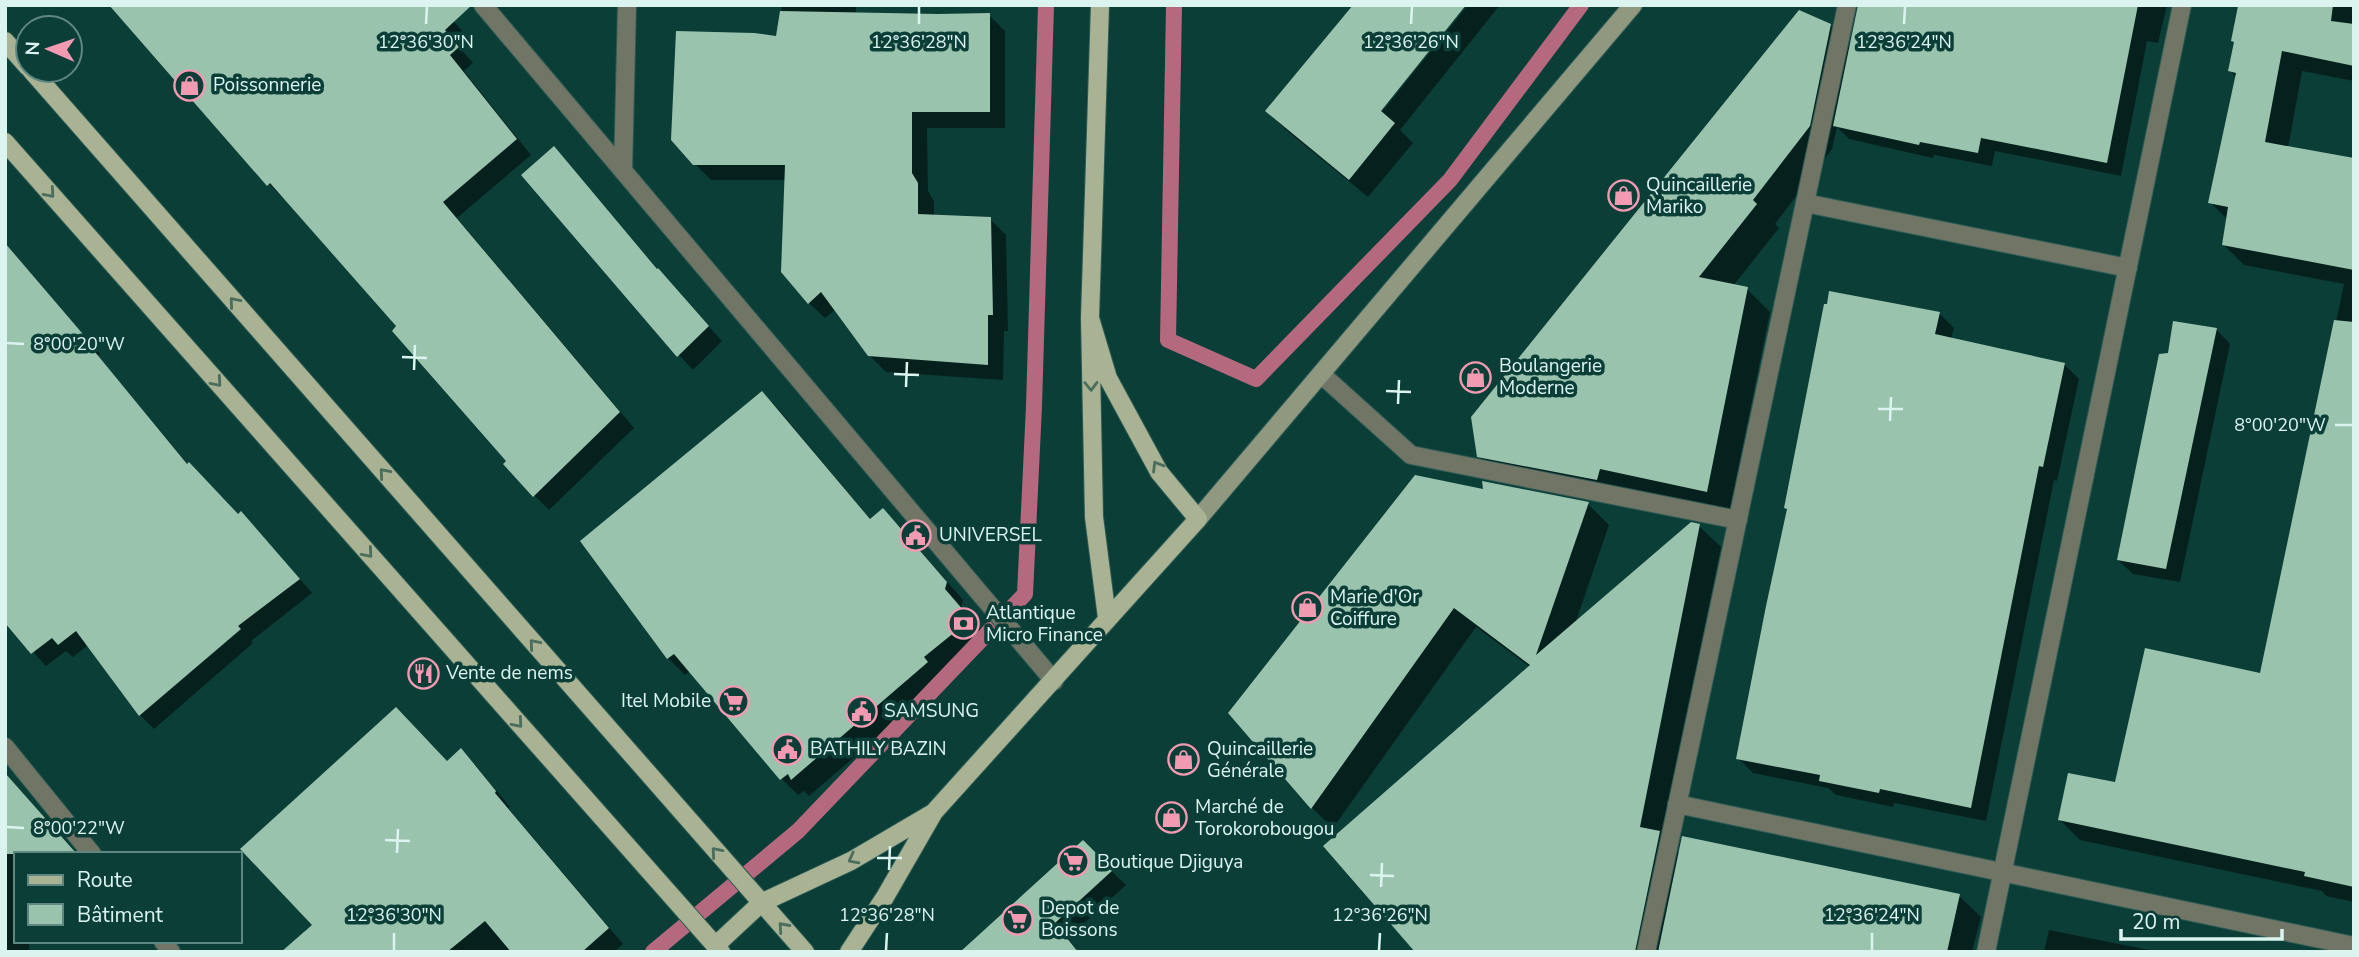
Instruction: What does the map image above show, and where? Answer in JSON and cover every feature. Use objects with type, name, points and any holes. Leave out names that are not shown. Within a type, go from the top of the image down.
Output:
[{"type":"main road","points":[[1100,5],[1090,318],[1094,517],[1107,618]]},
{"type":"main road","points":[[849,952],[886,897],[934,812],[1198,519],[1633,5]]},
{"type":"main road","points":[[43,84],[805,952]]},
{"type":"main road","points":[[5,142],[715,950],[761,903],[851,861],[934,812]]},
{"type":"main road","points":[[1090,318],[1108,378],[1159,472],[1198,519]]},
{"type":"street","points":[[483,5],[1054,681]]},
{"type":"street","points":[[624,171],[627,5]]},
{"type":"street","points":[[1646,952],[1847,5]]},
{"type":"street","points":[[1986,952],[2182,5]]},
{"type":"street","points":[[1805,203],[2128,268]]},
{"type":"street","points":[[1321,374],[1411,455],[1738,520]]},
{"type":"street","points":[[5,747],[11,761],[90,852]]},
{"type":"street","points":[[1677,804],[2354,946]]},
{"type":"building","points":[[109,5],[472,5],[445,30],[459,47],[450,55],[517,139],[443,202],[620,412],[533,497],[503,464],[506,461],[392,331],[396,326],[270,183],[267,186]]},
{"type":"building","points":[[1353,5],[1466,5],[1381,111],[1395,123],[1349,180],[1265,111]]},
{"type":"building","points":[[1858,5],[2138,5],[2107,163],[1981,138],[1978,153],[1920,142],[1919,145],[1833,126]]},
{"type":"building","points":[[2333,5],[2331,21],[2354,24],[2354,66],[2282,51],[2265,142],[2354,158],[2354,270],[2222,245],[2228,207],[2208,203],[2236,73],[2228,71],[2238,6]]},
{"type":"building","points":[[1799,10],[1831,24],[1810,126],[1753,200],[1757,204],[1699,277],[1748,287],[1707,492],[1600,469],[1597,480],[1477,457],[1471,417]]},
{"type":"building","points":[[780,11],[990,13],[990,112],[912,112],[912,173],[918,183],[918,214],[991,217],[993,315],[988,315],[988,365],[868,356],[821,292],[808,304],[781,272],[785,165],[693,165],[671,140],[676,31],[776,36]]},
{"type":"building","points":[[554,146],[657,269],[709,326],[677,357],[521,175]]},
{"type":"building","points":[[5,243],[88,340],[86,341],[187,464],[189,462],[238,514],[241,511],[300,579],[238,626],[241,629],[139,716],[76,631],[58,645],[52,638],[31,654],[5,623]]},
{"type":"building","points":[[1829,291],[1940,312],[1935,334],[2065,363],[2043,467],[2039,466],[1971,808],[1880,789],[1879,793],[1819,781],[1820,775],[1736,759],[1787,509],[1784,508],[1824,304],[1827,304]]},
{"type":"building","points":[[2334,320],[2354,322],[2354,887],[2304,876],[2305,872],[2058,820],[2068,773],[2115,782],[2145,648],[2260,673]]},
{"type":"building","points":[[2173,321],[2217,328],[2166,569],[2117,560],[2159,354],[2168,353]]},
{"type":"building","points":[[762,391],[870,519],[883,508],[947,582],[945,589],[971,619],[924,657],[928,662],[791,780],[788,774],[780,780],[674,654],[667,659],[580,541]]},
{"type":"building","points":[[1415,475],[1483,489],[1482,481],[1589,502],[1536,655],[1691,522],[1700,524],[1640,827],[1660,831],[1635,952],[1415,952],[1323,846],[1530,665],[1454,608],[1311,809],[1228,713]]},
{"type":"building","points":[[396,707],[447,761],[461,748],[495,793],[609,928],[582,952],[511,952],[485,921],[447,952],[281,952],[312,925],[240,849]]},
{"type":"building","points":[[5,773],[75,852],[5,854]]},
{"type":"building","points":[[1682,836],[1960,894],[1947,952],[1658,952]]},
{"type":"building","points":[[1083,840],[1113,870],[1055,923],[1078,952],[960,952]]},
{"type":"waterway","points":[[653,952],[798,831],[1025,594],[1034,406],[1046,5]]},
{"type":"waterway","points":[[1174,5],[1168,340],[1256,379],[1450,180],[1581,5]]},
{"type":"place","name":"Poissonnerie","points":[[190,85]]},
{"type":"place","name":"Quincaillerie Mariko","points":[[1623,196]]},
{"type":"place","name":"Boulangerie Moderne","points":[[1476,377]]},
{"type":"place","name":"UNIVERSEL","points":[[916,535]]},
{"type":"place","name":"Marie d'Or Coiffure","points":[[1307,608]]},
{"type":"place","name":"Atlantique Micro Finance","points":[[963,624]]},
{"type":"place","name":"Vente de nems","points":[[423,673]]},
{"type":"place","name":"Itel Mobile","points":[[734,701]]},
{"type":"place","name":"SAMSUNG","points":[[861,711]]},
{"type":"place","name":"BATHILY BAZIN","points":[[787,749]]},
{"type":"place","name":"Quincaillerie Générale","points":[[1184,760]]},
{"type":"place","name":"Marché de Torokorobougou","points":[[1172,818]]},
{"type":"place","name":"Boutique Djiguya","points":[[1074,862]]},
{"type":"place","name":"Depot de Boissons","points":[[1018,919]]}]
